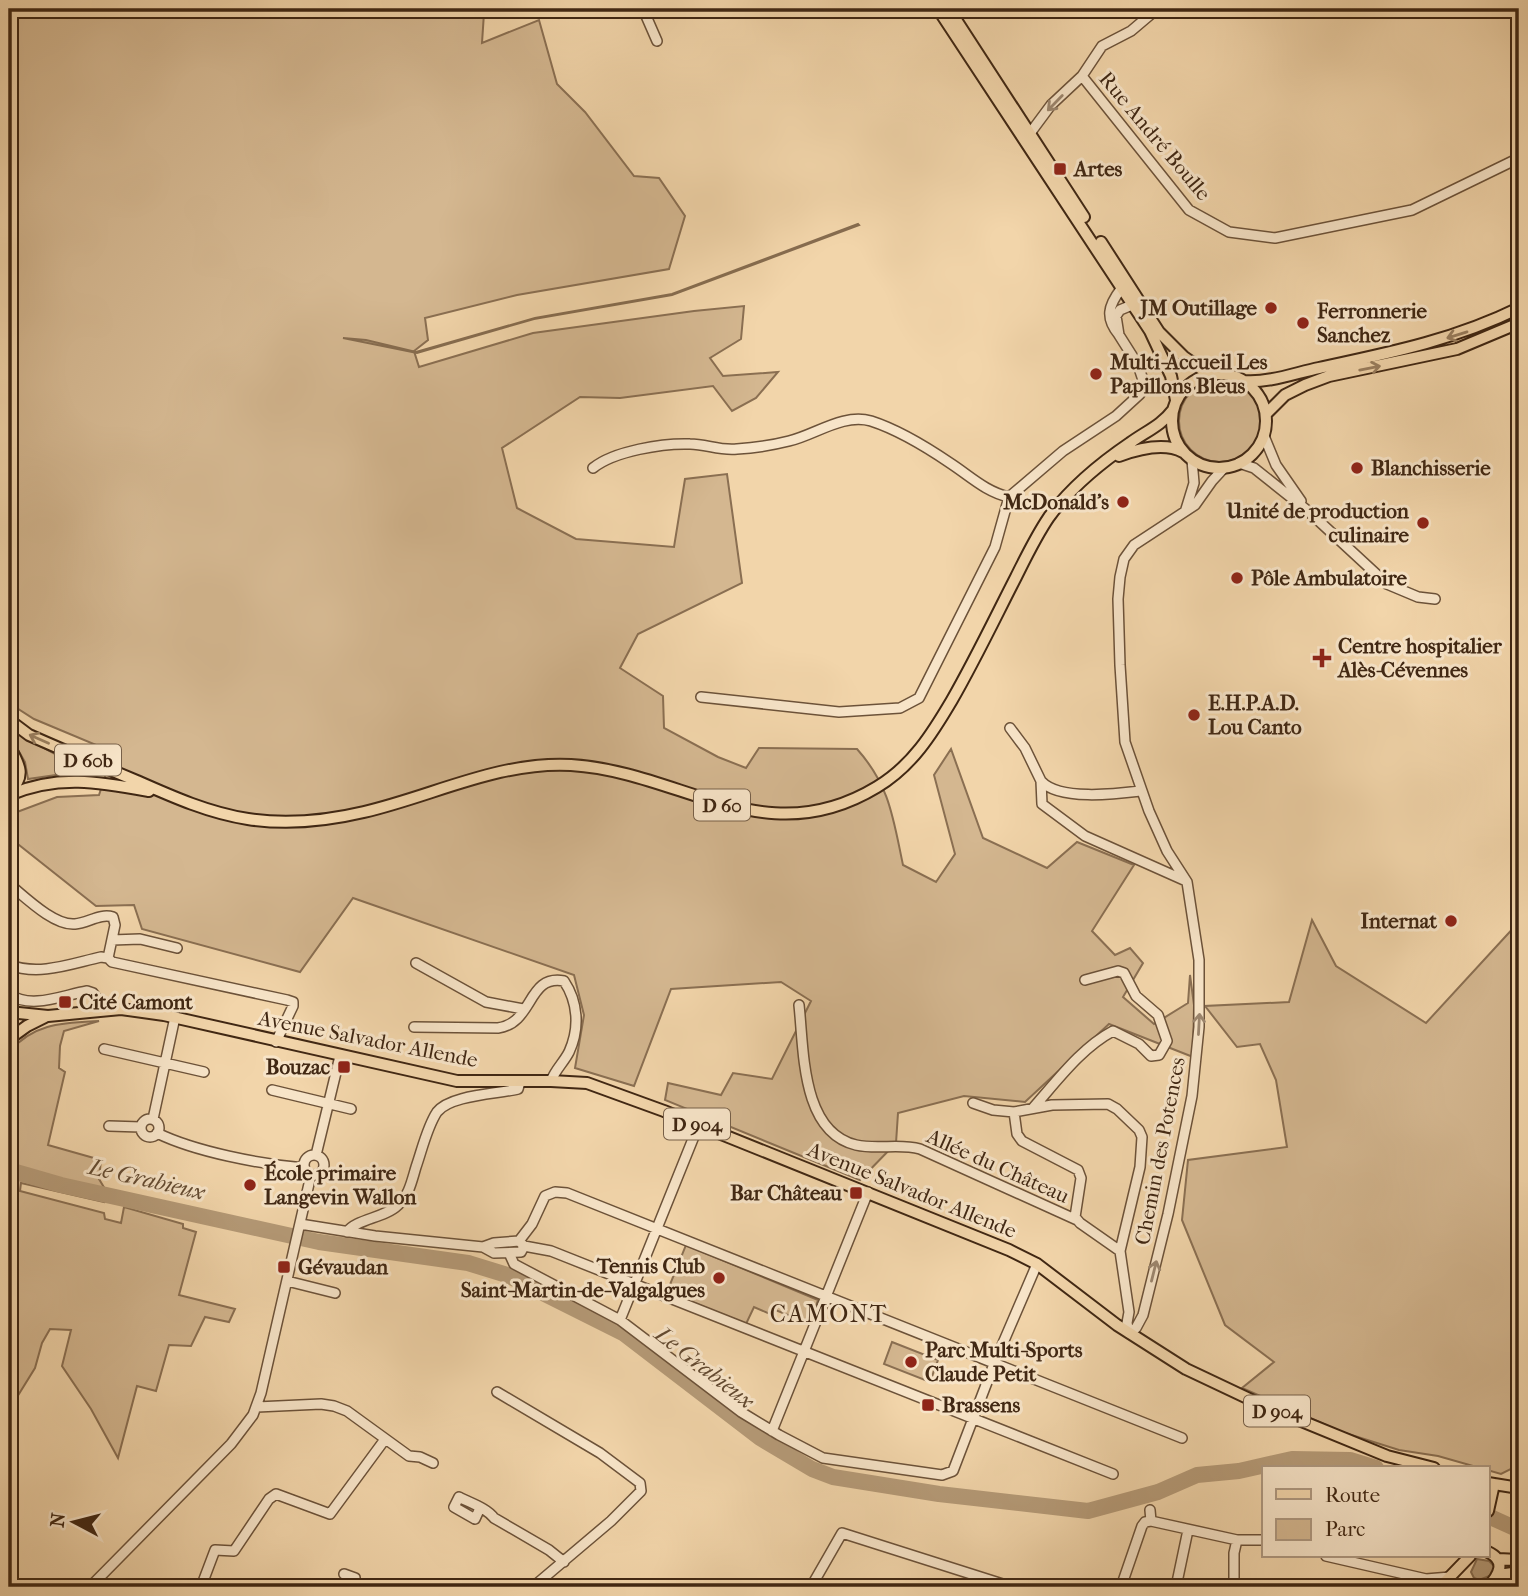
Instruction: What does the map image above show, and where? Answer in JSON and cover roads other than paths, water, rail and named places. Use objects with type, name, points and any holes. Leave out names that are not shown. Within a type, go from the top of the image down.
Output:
[{"type":"main road","points":[[938,9],[1136,303],[1184,357],[1209,374]]},
{"type":"main road","points":[[949,9],[1121,289],[1136,303],[1171,376],[1175,405],[1173,432],[1183,452],[1192,460],[1208,467],[1224,468],[1239,463],[1258,447],[1264,436],[1266,414],[1259,395],[1233,375],[1209,374],[1195,379],[1184,388],[1175,405]]},
{"type":"main road","points":[[1244,381],[1276,377],[1418,346],[1466,332],[1519,308]]},
{"type":"main road","points":[[1266,414],[1285,395],[1329,376],[1457,349],[1519,323]]},
{"type":"main road","name":"D 60","points":[[9,793],[78,781],[99,781],[169,795],[207,809],[248,819],[288,822],[326,820],[368,812],[519,768],[547,765],[600,769],[743,810],[787,815],[846,804],[880,786],[908,765],[931,736],[1046,521],[1081,479],[1127,444],[1165,420],[1175,405]]},
{"type":"main road","name":"D 60","points":[[1110,459],[1134,450],[1157,447],[1183,452]]},
{"type":"main road","name":"D 60b","points":[[9,720],[29,735],[169,795]]},
{"type":"main road","points":[[9,746],[20,771],[17,784],[9,793]]},
{"type":"main road","name":"Avenue Salvador Allende","points":[[9,1012],[48,1016],[121,1009],[175,1017],[457,1081],[587,1083],[699,1124],[980,1237],[1037,1264],[1129,1333]]},
{"type":"main road","name":"Avenue Salvador Allende","points":[[9,1039],[48,1016]]},
{"type":"main road","name":"D 904","points":[[1129,1333],[1186,1369],[1260,1404],[1387,1456],[1426,1466]]},
{"type":"main road","points":[[1490,1504],[1491,1484],[1519,1488]]},
{"type":"main road","points":[[1493,1555],[1519,1560]]},
{"type":"main road","points":[[1488,1587],[1499,1575],[1501,1568],[1493,1555]]},
{"type":"main road","points":[[1438,1587],[1467,1558]]},
{"type":"main road","points":[[1499,1575],[1519,1572]]},
{"type":"street","points":[[643,9],[657,41]]},
{"type":"street","points":[[1026,137],[1051,105],[1082,76],[1102,46],[1131,30],[1157,9]]},
{"type":"street","name":"Rue André Boulle","points":[[1082,76],[1189,210],[1228,232],[1275,239],[1412,210],[1519,158]]},
{"type":"street","points":[[701,697],[839,712],[900,708],[919,698],[995,547],[1009,497],[1063,451],[1116,416],[1140,394],[1143,380],[1138,365],[1109,317],[1109,307],[1121,289]]},
{"type":"street","points":[[1119,335],[1116,316],[1120,310],[1136,303]]},
{"type":"street","points":[[593,468],[607,460],[645,448],[691,443],[713,449],[736,449],[791,441],[848,420],[867,420],[896,430],[993,493],[1009,497]]},
{"type":"street","points":[[1264,436],[1276,466],[1308,510]]},
{"type":"street","points":[[1186,511],[1193,492],[1195,475],[1192,460]]},
{"type":"street","points":[[1239,463],[1254,468],[1308,510],[1387,584],[1410,595],[1435,599]]},
{"type":"street","name":"Chemin des Potences","points":[[1129,1333],[1136,1328],[1143,1315],[1168,1214],[1192,1096],[1199,1027],[1199,960],[1187,882],[1167,851],[1141,791],[1125,742],[1118,626],[1120,578],[1124,559],[1134,545],[1195,505],[1224,468]]},
{"type":"street","points":[[1010,728],[1025,748],[1046,787],[1080,793],[1141,791]]},
{"type":"street","points":[[1041,781],[1042,804],[1066,823],[1085,836],[1187,882]]},
{"type":"street","points":[[9,884],[52,917],[65,923],[77,924],[105,915],[113,917],[115,925],[108,958]]},
{"type":"street","points":[[112,940],[140,939],[177,948]]},
{"type":"street","points":[[9,966],[44,971],[101,957],[112,962],[293,1002],[276,1042]]},
{"type":"street","points":[[416,963],[486,1002],[523,1009]]},
{"type":"street","points":[[1033,1108],[1100,1038],[1113,1031],[1139,1045],[1151,1056],[1159,1055],[1167,1041],[1158,1015],[1136,996],[1124,973],[1118,971],[1085,980]]},
{"type":"street","points":[[414,1027],[510,1026],[520,1018],[523,1009],[542,984],[554,979],[564,981],[572,993],[577,1018],[569,1051],[551,1081]]},
{"type":"street","points":[[9,994],[19,999],[43,1002],[87,991],[93,993],[101,1010]]},
{"type":"street","name":"Allée du Château","points":[[799,1005],[810,1094],[820,1118],[836,1136],[859,1146],[909,1146],[920,1149],[1077,1220],[1120,1251]]},
{"type":"street","points":[[153,1119],[175,1017]]},
{"type":"street","points":[[104,1049],[204,1072]]},
{"type":"street","points":[[316,1155],[340,1056]]},
{"type":"street","points":[[347,1232],[350,1227],[379,1217],[397,1207],[406,1196],[433,1120],[443,1106],[518,1089],[520,1082]]},
{"type":"street","points":[[272,1090],[351,1109]]},
{"type":"street","points":[[973,1103],[993,1110],[1014,1112],[1033,1108],[1108,1104],[1139,1130],[1142,1137],[1140,1167],[1120,1251],[1129,1311],[1129,1333]]},
{"type":"street","points":[[1014,1112],[1017,1134],[1022,1141],[1080,1173],[1075,1211],[1077,1220]]},
{"type":"street","points":[[109,1126],[143,1134],[152,1136],[157,1133],[159,1125],[153,1119],[147,1119],[143,1134]]},
{"type":"street","points":[[620,1320],[699,1124]]},
{"type":"street","points":[[157,1133],[174,1141],[320,1174],[324,1168],[322,1159],[316,1155]]},
{"type":"street","points":[[90,1587],[231,1444],[245,1428],[257,1407],[299,1226],[307,1172],[306,1158],[316,1155]]},
{"type":"street","points":[[528,1270],[524,1246],[545,1196],[555,1192],[567,1193],[1182,1438]]},
{"type":"street","points":[[772,1431],[868,1192]]},
{"type":"street","points":[[299,1226],[483,1247],[494,1253],[509,1253],[524,1246],[532,1224]]},
{"type":"street","points":[[483,1247],[494,1243],[551,1251],[1113,1474]]},
{"type":"street","points":[[509,1253],[514,1264],[620,1320],[729,1404],[823,1458],[923,1473],[949,1474],[953,1471],[994,1364],[1037,1264]]},
{"type":"street","points":[[287,1281],[335,1293]]},
{"type":"street","points":[[497,1392],[600,1453],[640,1483],[641,1491],[611,1521],[533,1587]]},
{"type":"street","points":[[257,1407],[321,1404],[334,1406],[346,1411],[409,1456],[420,1457],[433,1463]]},
{"type":"street","points":[[201,1587],[215,1550],[234,1551],[269,1499],[276,1494],[330,1514],[384,1438]]},
{"type":"street","points":[[480,1508],[549,1549],[564,1562]]},
{"type":"street","points":[[1150,1510],[1151,1521]]},
{"type":"street","points":[[1121,1587],[1145,1522],[1151,1521],[1237,1540],[1262,1540]]},
{"type":"street","points":[[1176,1587],[1188,1530]]},
{"type":"street","points":[[811,1587],[842,1532],[1012,1587]]},
{"type":"street","points":[[1234,1587],[1234,1553],[1237,1540]]},
{"type":"street","points":[[1335,1558],[1426,1579],[1450,1577]]},
{"type":"street","points":[[344,1574],[355,1578],[354,1587]]},
{"type":"street","points":[[1426,1579],[1438,1587]]},
{"type":"waterway","name":"Le Grabieux","points":[[9,1170],[61,1185],[319,1242],[468,1263],[507,1275],[623,1333],[760,1438],[812,1469],[833,1477],[939,1494],[1088,1511],[1158,1492],[1197,1475],[1239,1471],[1292,1459],[1350,1460],[1370,1466]]},
{"type":"waterway","name":"Le Grabieux","points":[[1490,1517],[1519,1530]]},
{"type":"place","name":"Artes","points":[[1060,169]]},
{"type":"place","name":"JM Outillage","points":[[1271,308]]},
{"type":"place","name":"Ferronnerie Sanchez","points":[[1303,323]]},
{"type":"place","name":"Multi-Accueil Les Papillons Bleus","points":[[1096,374]]},
{"type":"place","name":"Blanchisserie","points":[[1357,468]]},
{"type":"place","name":"McDonald's","points":[[1123,502]]},
{"type":"place","name":"Unité de production culinaire","points":[[1423,523]]},
{"type":"place","name":"Pôle Ambulatoire","points":[[1237,578]]},
{"type":"place","name":"Centre hospitalier Alès-Cévennes","points":[[1322,658]]},
{"type":"place","name":"E.H.P.A.D. Lou Canto","points":[[1194,715]]},
{"type":"place","name":"Internat","points":[[1451,921]]},
{"type":"place","name":"Cité Camont","points":[[65,1002]]},
{"type":"place","name":"Bouzac","points":[[344,1067]]},
{"type":"place","name":"École primaire Langevin Wallon","points":[[250,1185]]},
{"type":"place","name":"Bar Château","points":[[856,1193]]},
{"type":"place","name":"Gévaudan","points":[[284,1267]]},
{"type":"place","name":"Tennis Club Saint-Martin-de-Valgalgues","points":[[719,1278]]},
{"type":"place","name":"Parc Multi-Sports Claude Petit","points":[[911,1362]]},
{"type":"place","name":"Brassens","points":[[928,1405]]},
{"type":"district","name":"CAMONT","points":[[829,1314]]}]
